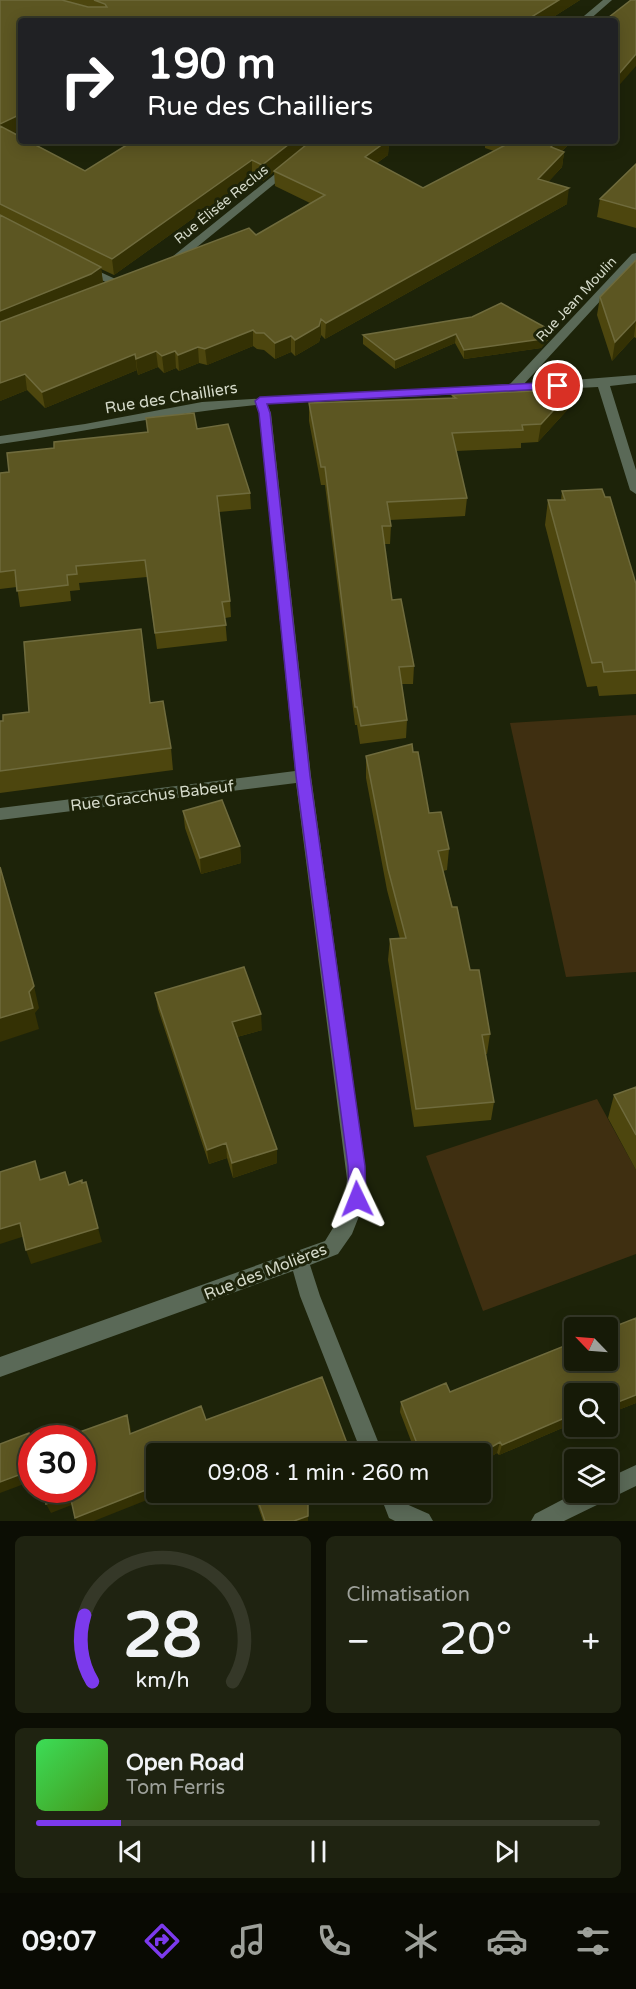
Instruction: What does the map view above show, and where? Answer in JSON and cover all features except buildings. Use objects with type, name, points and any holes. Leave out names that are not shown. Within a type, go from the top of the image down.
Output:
[{"type":"street","points":[[586,18],[608,0]]},
{"type":"street","name":"Rue Élisée Reclus","points":[[160,268],[179,258],[318,144]]},
{"type":"street","name":"Rue Jean Moulin","points":[[513,388],[636,256]]},
{"type":"street","points":[[74,262],[117,285]]},
{"type":"street","name":"Rue des Chailliers","points":[[0,440],[85,428],[202,406],[603,383],[636,379]]},
{"type":"street","points":[[603,383],[636,490]]},
{"type":"street","name":"Rue des Molières","points":[[0,1367],[331,1248],[348,1227],[357,1199],[356,1166],[303,776],[265,413],[260,401]]},
{"type":"street","name":"Rue Gracchus Babeuf","points":[[0,814],[303,776]]},
{"type":"street","points":[[299,1259],[310,1296],[369,1443]]},
{"type":"street","points":[[618,1484],[636,1475]]},
{"type":"street","points":[[393,1503],[396,1511],[422,1521]]},
{"type":"street","points":[[542,1521],[578,1503]]},
{"type":"shaded area","points":[[636,715],[636,972],[566,977],[510,723]]},
{"type":"shaded area","points":[[597,1099],[636,1170],[636,1254],[483,1311],[426,1156]]},
{"type":"route","points":[[357,1199],[356,1166],[303,776],[265,413],[260,401],[558,386]]}]
